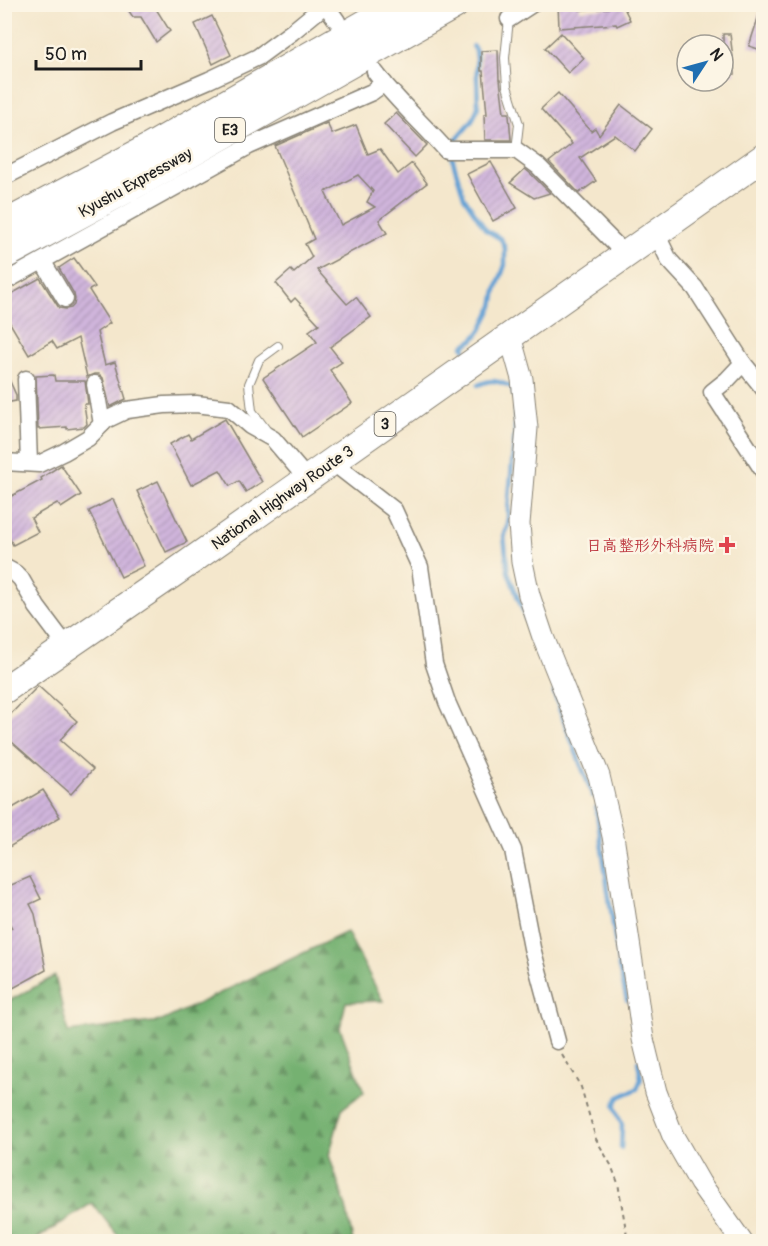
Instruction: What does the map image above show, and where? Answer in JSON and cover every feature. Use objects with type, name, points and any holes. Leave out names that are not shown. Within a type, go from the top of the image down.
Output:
[{"type":"highway","name":"Kyushu Expressway","points":[[4,226],[151,148],[402,4]]},
{"type":"highway","name":"Kyushu Expressway","points":[[4,254],[454,4]]},
{"type":"highway","name":"National Highway Route 3","points":[[4,690],[764,156]]},
{"type":"street","points":[[510,19],[532,4]]},
{"type":"street","points":[[4,177],[112,122],[258,57],[325,5],[337,21]]},
{"type":"street","points":[[4,282],[249,146],[372,92],[379,78],[430,132],[452,150],[516,150],[538,166],[625,254]]},
{"type":"street","points":[[656,233],[669,260],[696,288],[743,363],[764,388]]},
{"type":"street","points":[[43,262],[65,299]]},
{"type":"street","points":[[510,336],[522,379],[527,428],[519,524],[522,562],[529,595],[543,637],[598,776],[613,836],[643,1039],[656,1092],[673,1136],[700,1183],[742,1242]]},
{"type":"street","points":[[743,363],[728,380],[712,392],[764,472]]},
{"type":"street","points":[[26,379],[29,463]]},
{"type":"street","points":[[94,384],[102,424]]},
{"type":"street","points":[[4,462],[39,464],[88,438],[106,420],[127,410],[196,404],[229,408],[250,426],[275,441],[307,479]]},
{"type":"street","points":[[331,461],[394,510],[420,567],[434,664],[447,702],[513,850],[532,948],[557,1041]]},
{"type":"street","points":[[4,567],[21,579],[67,647]]},
{"type":"lane","points":[[510,19],[505,58],[507,86],[519,124],[516,150]]},
{"type":"lane","points":[[275,441],[252,411],[249,384],[259,360],[278,346]]},
{"type":"path","points":[[557,1041],[581,1087],[597,1139],[618,1184],[628,1242]]},
{"type":"green space","points":[[347,932],[383,1001],[346,1002],[340,1028],[364,1092],[342,1109],[329,1155],[346,1207],[353,1241],[122,1241],[92,1203],[34,1241],[5,1241],[5,1003],[55,976],[68,1032],[162,1021]]},
{"type":"building","points":[[124,4],[153,4],[170,31],[156,42],[141,17],[133,17]]},
{"type":"building","points":[[558,4],[580,4],[580,10],[608,8],[606,4],[622,4],[630,20],[617,26],[616,24],[559,28]]},
{"type":"building","points":[[761,9],[764,9],[764,51],[749,46]]},
{"type":"building","points":[[212,16],[231,55],[213,64],[195,24]]},
{"type":"building","points":[[561,33],[584,58],[568,73],[545,48]]},
{"type":"building","points":[[498,50],[499,80],[504,113],[509,113],[511,140],[485,140],[484,114],[487,114],[483,71],[481,71],[481,51]]},
{"type":"building","points":[[558,93],[591,131],[595,128],[599,135],[621,105],[652,129],[635,151],[615,135],[580,158],[596,181],[579,193],[549,162],[572,144],[541,109]]},
{"type":"building","points":[[396,113],[427,145],[415,157],[384,124]]},
{"type":"building","points":[[327,123],[332,134],[356,125],[368,154],[380,149],[398,174],[412,163],[427,183],[379,220],[387,233],[317,270],[347,304],[356,297],[371,317],[330,347],[342,362],[330,370],[352,403],[302,437],[263,378],[317,342],[309,331],[319,324],[295,298],[291,302],[276,283],[291,270],[294,273],[312,257],[305,244],[314,239],[275,146]],"holes":[[[358,175],[373,191],[367,202],[375,207],[341,225],[325,192]]]},
{"type":"building","points":[[491,162],[517,208],[493,221],[467,174]]},
{"type":"building","points":[[525,169],[550,193],[534,198],[510,183]]},
{"type":"building","points":[[74,258],[95,287],[89,290],[110,323],[97,332],[105,365],[115,362],[126,399],[110,407],[103,378],[99,374],[87,377],[78,338],[57,349],[52,341],[29,355],[10,323],[4,327],[4,298],[40,278],[59,308],[71,308],[74,305],[74,294],[59,268]]},
{"type":"building","points":[[4,368],[16,395],[16,401],[4,403]]},
{"type":"building","points":[[54,375],[55,381],[85,381],[88,404],[84,404],[87,424],[84,427],[38,429],[36,376]]},
{"type":"building","points":[[225,419],[262,482],[246,492],[239,481],[230,486],[220,470],[191,485],[170,444],[188,434],[191,439]]},
{"type":"building","points":[[61,465],[81,495],[61,508],[57,503],[31,518],[38,532],[13,545],[4,528],[4,500],[42,480],[41,478]]},
{"type":"building","points":[[158,481],[187,542],[166,552],[137,491]]},
{"type":"building","points":[[113,499],[144,566],[121,577],[89,511]]},
{"type":"building","points":[[38,686],[77,721],[60,740],[93,769],[71,794],[4,735],[4,721]]},
{"type":"building","points":[[43,790],[60,817],[4,850],[4,813]]},
{"type":"building","points":[[30,877],[41,899],[30,904],[35,914],[46,970],[4,993],[4,931],[12,928],[4,913],[4,888]]},
{"type":"waterway","points":[[453,145],[472,121],[478,107],[476,51],[473,46]]},
{"type":"waterway","points":[[453,154],[464,197],[486,230],[501,239],[505,248],[505,265],[493,306],[481,330],[474,339],[463,346],[465,350]]},
{"type":"waterway","points":[[478,385],[491,381],[499,382],[512,387],[514,396]]},
{"type":"waterway","points":[[515,410],[508,524],[504,536],[508,572],[526,619]]},
{"type":"waterway","points":[[554,692],[593,796]]},
{"type":"waterway","points":[[596,807],[619,967],[627,1000]]},
{"type":"waterway","points":[[621,1148],[622,1125],[614,1105],[619,1097],[637,1089],[641,1079],[638,1061]]},
{"type":"place","name":"日高整形外科病院","points":[[727,545]]}]
